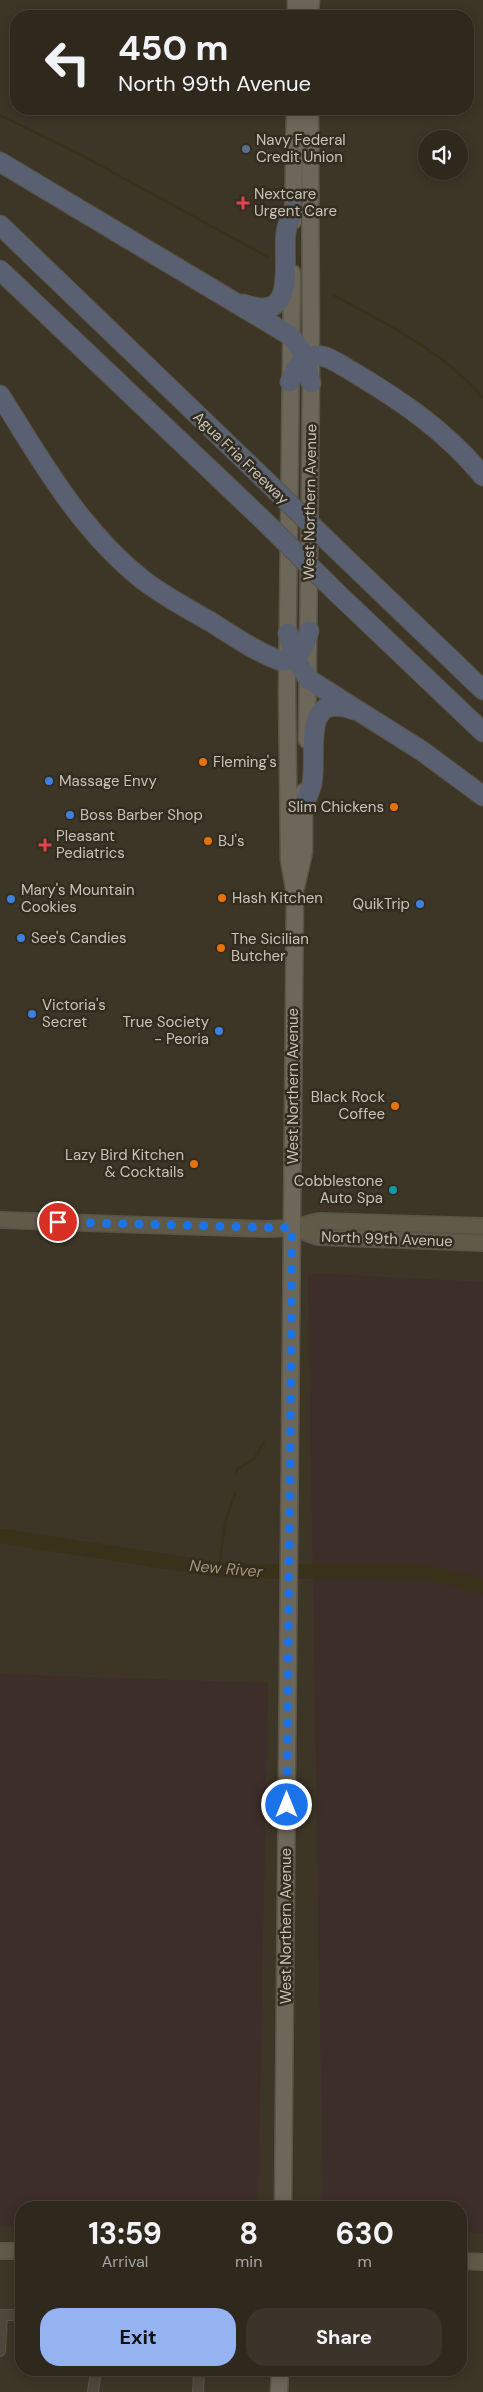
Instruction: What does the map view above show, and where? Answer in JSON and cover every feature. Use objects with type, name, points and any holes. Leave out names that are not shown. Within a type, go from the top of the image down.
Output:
[{"type":"highway","points":[[0,162],[291,336],[308,357],[311,383]]},
{"type":"highway","points":[[232,300],[267,309],[277,303],[284,290],[286,231],[293,210]]},
{"type":"highway","name":"Agua Fria Freeway","points":[[0,225],[483,690]]},
{"type":"highway","name":"Agua Fria Freeway","points":[[0,270],[483,732]]},
{"type":"highway","points":[[290,382],[296,368],[308,357],[328,359],[419,414],[464,454],[483,476]]},
{"type":"highway","points":[[0,395],[58,488],[83,522],[127,566],[166,596],[276,659],[291,659],[303,648],[309,631]]},
{"type":"highway","points":[[288,633],[291,659],[308,679],[348,702],[360,712],[422,751],[483,796]]},
{"type":"highway","points":[[304,804],[312,783],[314,728],[317,716],[324,709],[334,706],[360,712]]},
{"type":"main road","name":"West Northern Avenue","points":[[288,633],[293,210],[305,115]]},
{"type":"main road","name":"West Northern Avenue","points":[[306,115],[308,357]]},
{"type":"main road","name":"West Northern Avenue","points":[[295,894],[304,852],[309,631],[311,383]]},
{"type":"main road","name":"West Northern Avenue","points":[[283,2201],[295,894],[289,860],[291,659]]},
{"type":"main road","name":"North 99th Avenue","points":[[0,1220],[292,1228],[319,1221],[483,1226]]},
{"type":"main road","name":"North 99th Avenue","points":[[292,1228],[318,1237],[483,1243]]},
{"type":"main road","points":[[284,2169],[291,2201]]},
{"type":"main road","points":[[0,2251],[15,2251]]},
{"type":"main road","points":[[467,2261],[483,2262]]},
{"type":"main road","points":[[279,2392],[280,2376]]},
{"type":"street","points":[[0,2351],[1,2315],[15,2315]]},
{"type":"street","points":[[93,2392],[95,2376]]},
{"type":"street","points":[[198,2392],[199,2376]]},
{"type":"shaded area","points":[[308,1273],[483,1282],[483,2234],[467,2232],[467,2201],[323,2201]]},
{"type":"shaded area","points":[[0,1674],[268,1683],[258,2201],[15,2201],[15,2227],[0,2226]]},
{"type":"waterway","points":[[0,115],[83,156],[268,257]]},
{"type":"waterway","points":[[333,295],[394,328],[432,352],[467,381],[483,398]]},
{"type":"waterway","points":[[236,1476],[237,1469],[254,1459],[264,1442]]},
{"type":"waterway","points":[[219,1570],[225,1523],[235,1494]]},
{"type":"waterway","name":"New River","points":[[0,1536],[228,1571],[426,1572],[483,1586]]},
{"type":"place","name":"Navy Federal Credit Union","points":[[246,149]]},
{"type":"place","name":"Nextcare Urgent Care","points":[[243,203]]},
{"type":"place","name":"Fleming's","points":[[203,762]]},
{"type":"place","name":"Massage Envy","points":[[49,781]]},
{"type":"place","name":"Slim Chickens","points":[[394,807]]},
{"type":"place","name":"Boss Barber Shop","points":[[70,815]]},
{"type":"place","name":"BJ's","points":[[208,841]]},
{"type":"place","name":"Pleasant Pediatrics","points":[[45,845]]},
{"type":"place","name":"Hash Kitchen","points":[[222,898]]},
{"type":"place","name":"Mary's Mountain Cookies","points":[[11,899]]},
{"type":"place","name":"QuikTrip","points":[[420,904]]},
{"type":"place","name":"See's Candies","points":[[21,938]]},
{"type":"place","name":"The Sicilian Butcher","points":[[221,948]]},
{"type":"place","name":"Victoria's Secret","points":[[32,1014]]},
{"type":"place","name":"True Society - Peoria","points":[[219,1031]]},
{"type":"place","name":"Black Rock Coffee","points":[[395,1106]]},
{"type":"place","name":"Lazy Bird Kitchen & Cocktails","points":[[194,1164]]},
{"type":"place","name":"Cobblestone Auto Spa","points":[[393,1190]]},
{"type":"route","points":[[58,1222],[266,1229],[292,1228],[287,1805]]}]
